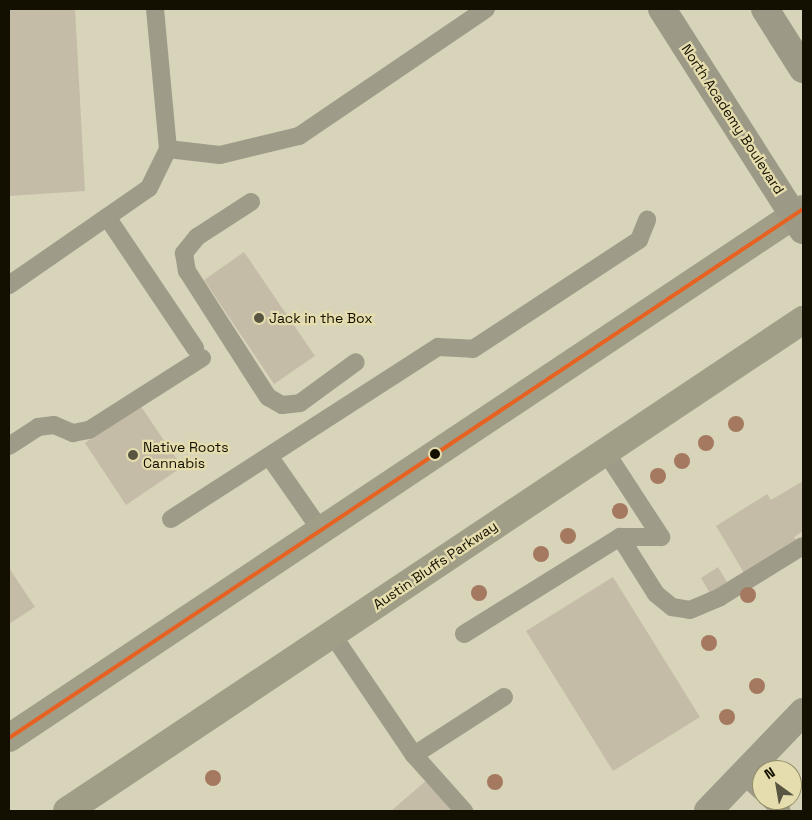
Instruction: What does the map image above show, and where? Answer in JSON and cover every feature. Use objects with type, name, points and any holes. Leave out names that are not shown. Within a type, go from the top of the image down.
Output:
[{"type":"highway","name":"North Academy Boulevard","points":[[662,9],[800,218]]},
{"type":"highway","points":[[765,9],[803,69]]},
{"type":"main road","points":[[9,738],[800,218]]},
{"type":"main road","name":"Austin Bluffs Parkway","points":[[67,811],[803,320]]},
{"type":"street","points":[[769,760],[803,712]]},
{"type":"street","points":[[708,811],[752,783]]},
{"type":"lane","points":[[9,285],[149,188],[168,149],[156,9]]},
{"type":"lane","points":[[168,149],[220,155],[299,136],[486,9]]},
{"type":"lane","points":[[251,202],[197,237],[184,252],[187,271],[268,397],[282,405],[300,402],[356,362]]},
{"type":"lane","points":[[9,446],[38,427],[54,425],[73,432],[89,430],[198,353],[107,217]]},
{"type":"lane","points":[[170,519],[438,347],[472,349],[632,246],[640,240],[647,220]]},
{"type":"lane","points":[[464,634],[620,537],[661,537],[605,451]]},
{"type":"lane","points":[[269,456],[322,532]]},
{"type":"lane","points":[[620,537],[656,594],[672,607],[690,610],[720,597],[803,546]]},
{"type":"lane","points":[[332,634],[414,754],[464,811]]},
{"type":"lane","points":[[414,754],[504,697]]},
{"type":"building","points":[[9,9],[75,9],[85,191],[9,196]]},
{"type":"building","name":"Jack in the Box","points":[[244,252],[315,356],[274,384],[204,280]]},
{"type":"building","name":"Native Roots Cannabis","points":[[140,405],[182,467],[126,505],[85,443]]},
{"type":"building","points":[[803,481],[803,531],[794,537],[797,541],[744,573],[716,526],[767,494],[771,500]]},
{"type":"building","points":[[718,567],[727,582],[710,593],[701,578]]},
{"type":"building","points":[[9,568],[35,607],[9,624]]},
{"type":"building","points":[[613,577],[700,717],[613,771],[526,631]]},
{"type":"building","points":[[428,779],[455,789],[475,811],[391,811]]},
{"type":"transit line","points":[[9,738],[803,209]]},
{"type":"place","name":"Jack in the Box","points":[[259,318]]},
{"type":"place","name":"Native Roots Cannabis","points":[[133,455]]}]
